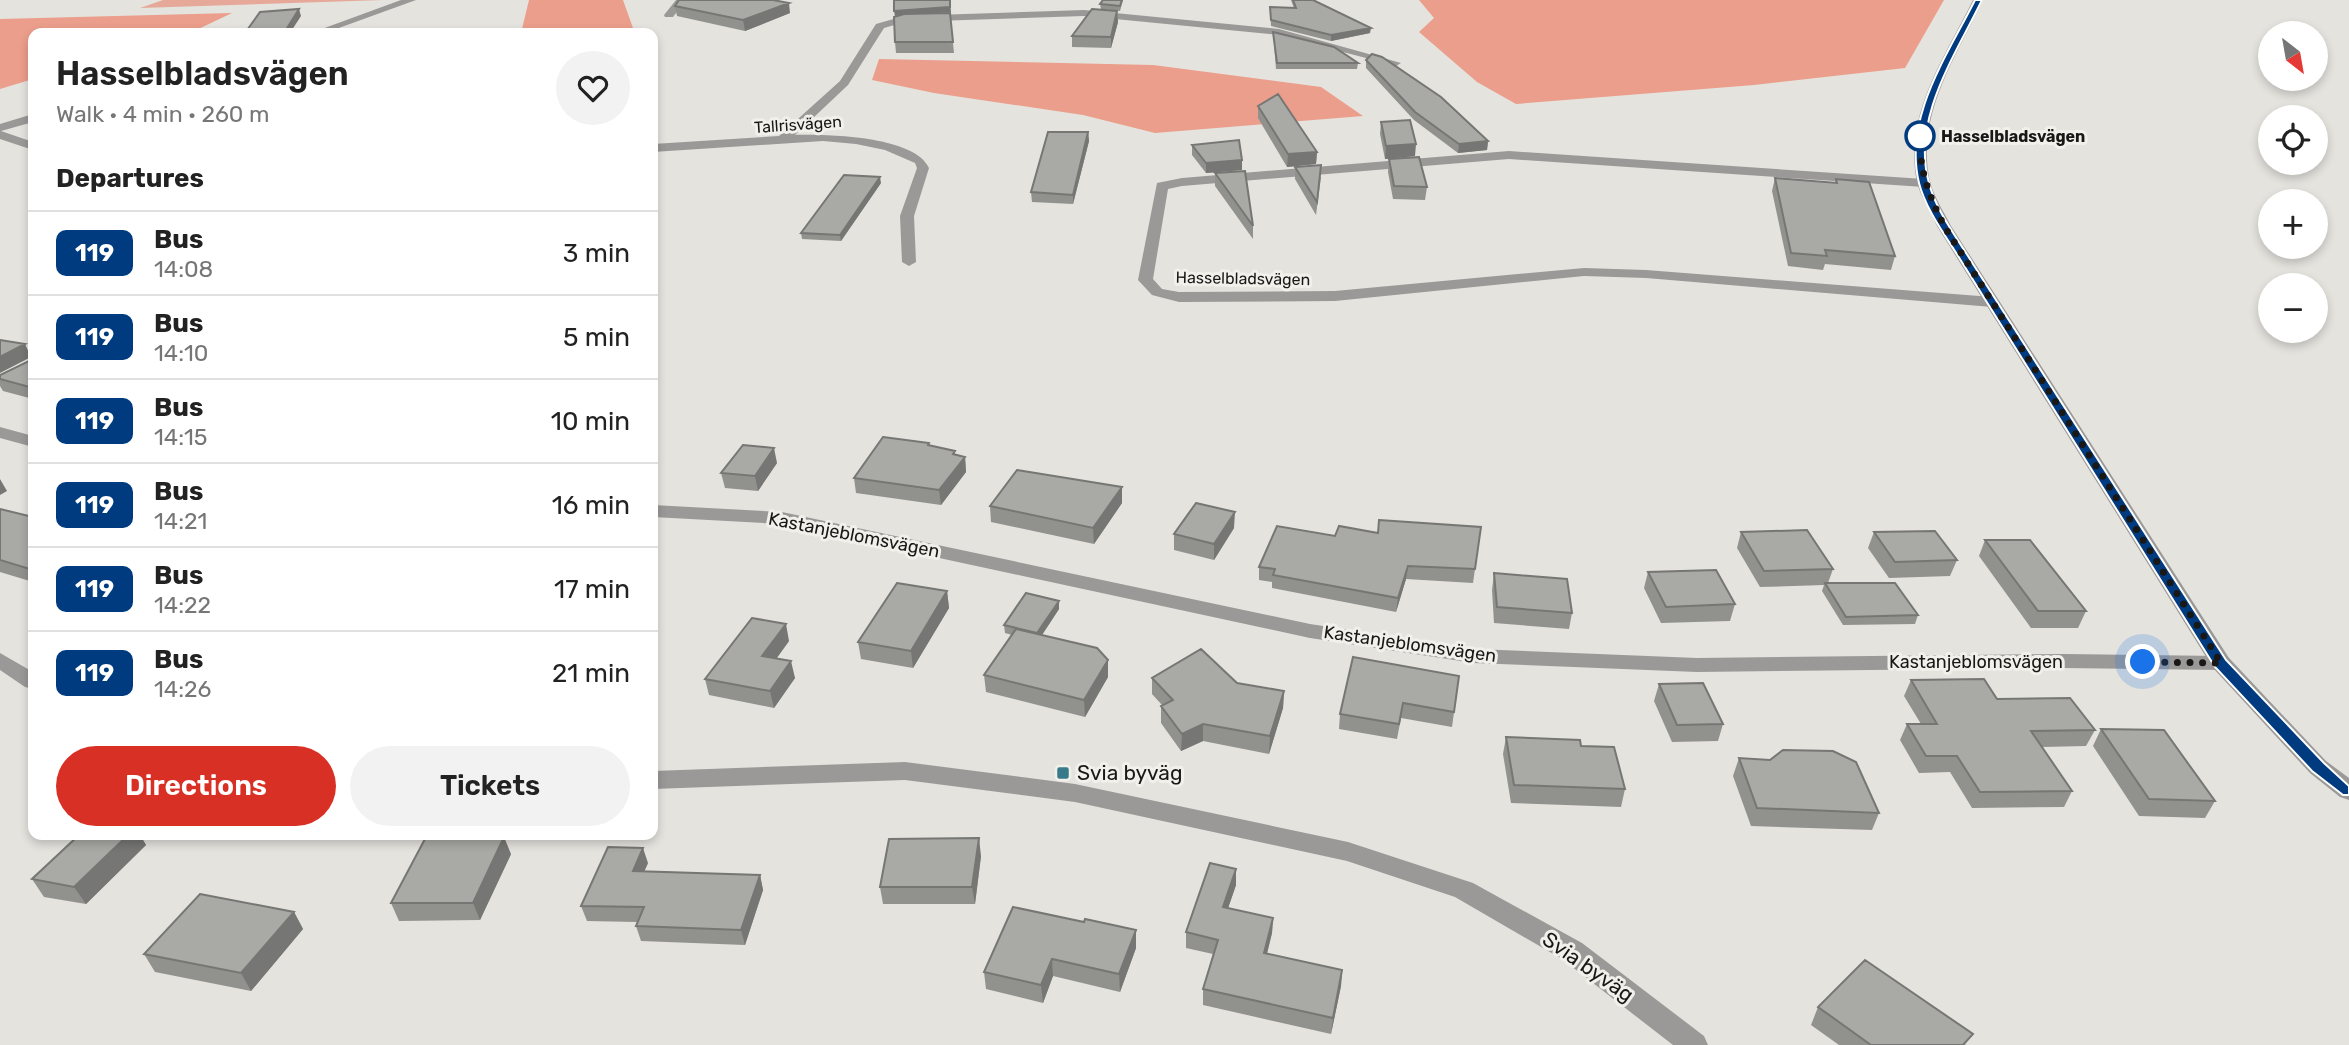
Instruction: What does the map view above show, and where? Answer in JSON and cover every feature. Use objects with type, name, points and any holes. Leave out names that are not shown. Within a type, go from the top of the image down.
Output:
[{"type":"street","points":[[330,28],[411,0]]},
{"type":"street","points":[[669,15],[681,0]]},
{"type":"street","points":[[1979,0],[1927,105],[1920,136],[1924,183],[1944,226],[2221,663],[2318,767],[2349,791]]},
{"type":"street","points":[[781,141],[844,83],[880,26],[911,18],[968,12],[1084,13],[1279,32],[1396,63]]},
{"type":"street","points":[[0,128],[28,120]]},
{"type":"street","points":[[0,135],[28,144]]},
{"type":"street","name":"Tallrisvägen","points":[[658,148],[708,148],[817,137],[860,138],[893,147],[920,161],[923,168],[907,216],[909,262]]},
{"type":"street","name":"Hasselbladsvägen","points":[[1924,183],[1509,155],[1182,182],[1163,186],[1159,195],[1145,280],[1157,292],[1179,297],[1322,296],[1584,272],[1646,274],[1992,302]]},
{"type":"street","points":[[0,432],[28,440]]},
{"type":"street","name":"Kastanjeblomsvägen","points":[[658,511],[782,519],[1310,631],[1474,656],[1697,665],[2221,663]]},
{"type":"street","points":[[0,660],[28,679]]},
{"type":"street","name":"Svia byväg","points":[[658,780],[905,771],[1075,793],[1348,852],[1464,890],[1572,951],[1694,1045]]},
{"type":"shaded area","points":[[163,0],[383,0],[140,8]]},
{"type":"shaded area","points":[[529,0],[623,0],[633,28],[522,28]]},
{"type":"shaded area","points":[[1419,0],[1944,0],[1905,68],[1754,85],[1516,104],[1477,82],[1419,32],[1434,18]]},
{"type":"shaded area","points":[[232,13],[200,28],[28,28],[28,81],[0,89],[0,19]]},
{"type":"shaded area","points":[[879,59],[1153,65],[1321,87],[1363,116],[1155,133],[1083,115],[934,93],[872,80]]},
{"type":"building","points":[[679,0],[773,0],[789,3],[743,20],[675,6]]},
{"type":"building","points":[[894,0],[950,0],[950,7],[894,11]]},
{"type":"building","points":[[1103,0],[1122,0],[1120,6],[1100,4]]},
{"type":"building","points":[[1293,0],[1313,0],[1371,28],[1331,35],[1271,20],[1270,7],[1296,8]]},
{"type":"building","points":[[299,9],[287,28],[249,28],[260,12]]},
{"type":"building","points":[[1092,9],[1117,11],[1111,37],[1072,36]]},
{"type":"building","points":[[950,13],[953,42],[895,42],[894,17],[904,14]]},
{"type":"building","points":[[1273,32],[1334,47],[1358,63],[1277,63]]},
{"type":"building","points":[[1372,54],[1382,57],[1441,97],[1488,141],[1459,144],[1415,112],[1366,60]]},
{"type":"building","points":[[1278,94],[1317,152],[1288,154],[1258,106]]},
{"type":"building","points":[[1410,120],[1416,144],[1386,146],[1381,122]]},
{"type":"building","points":[[1048,132],[1088,132],[1073,195],[1031,192]]},
{"type":"building","points":[[1239,140],[1242,160],[1206,163],[1192,145]]},
{"type":"building","points":[[1419,157],[1427,187],[1394,186],[1389,159]]},
{"type":"building","points":[[1321,165],[1317,202],[1295,167]]},
{"type":"building","points":[[1245,171],[1253,226],[1215,173]]},
{"type":"building","points":[[844,175],[880,177],[840,235],[801,233]]},
{"type":"building","points":[[1775,178],[1837,183],[1836,179],[1869,182],[1895,256],[1825,250],[1827,256],[1791,253]]},
{"type":"building","points":[[0,340],[25,344],[0,357]]},
{"type":"building","points":[[28,361],[28,387],[0,379],[0,375]]},
{"type":"building","points":[[883,437],[929,443],[928,445],[955,451],[953,454],[965,457],[939,490],[854,478]]},
{"type":"building","points":[[743,445],[774,448],[755,476],[721,473]]},
{"type":"building","points":[[1017,470],[1122,487],[1093,528],[990,506]]},
{"type":"building","points":[[1196,503],[1235,512],[1214,544],[1174,534]]},
{"type":"building","points":[[0,509],[28,516],[28,568],[0,560]]},
{"type":"building","points":[[1379,520],[1481,527],[1475,569],[1408,566],[1398,598],[1273,575],[1275,569],[1259,567],[1277,526],[1335,536],[1339,526],[1378,533]]},
{"type":"building","points":[[1807,530],[1833,569],[1764,571],[1741,532]]},
{"type":"building","points":[[1935,531],[1957,560],[1895,562],[1874,532]]},
{"type":"building","points":[[1985,540],[2030,540],[2086,611],[2038,611]]},
{"type":"building","points":[[1716,570],[1735,604],[1666,607],[1648,572]]},
{"type":"building","points":[[1494,573],[1567,579],[1572,613],[1497,607]]},
{"type":"building","points":[[897,583],[947,591],[911,651],[858,642]]},
{"type":"building","points":[[1825,583],[1895,583],[1918,615],[1846,617]]},
{"type":"building","points":[[1026,593],[1059,601],[1037,633],[1004,625]]},
{"type":"building","points":[[752,618],[786,624],[762,656],[791,661],[770,691],[705,679]]},
{"type":"building","points":[[1016,629],[1097,648],[1108,660],[1084,700],[984,675]]},
{"type":"building","points":[[1201,649],[1237,683],[1284,691],[1270,736],[1203,724],[1182,734],[1161,706],[1173,700],[1152,678]]},
{"type":"building","points":[[1353,657],[1459,676],[1454,712],[1403,703],[1399,724],[1340,714]]},
{"type":"building","points":[[1984,679],[1997,699],[2070,698],[2095,730],[2031,731],[2072,791],[1980,792],[1957,756],[1926,756],[1907,724],[1937,724],[1911,680]]},
{"type":"building","points":[[1703,683],[1723,724],[1677,725],[1659,684]]},
{"type":"building","points":[[2101,729],[2164,730],[2215,801],[2149,799]]},
{"type":"building","points":[[1506,737],[1580,740],[1581,746],[1614,747],[1625,789],[1514,785]]},
{"type":"building","points":[[1783,750],[1833,751],[1856,762],[1879,813],[1757,808],[1739,758],[1770,760]]},
{"type":"building","points":[[979,838],[972,887],[880,887],[889,839]]},
{"type":"building","points":[[74,840],[123,840],[74,887],[32,879]]},
{"type":"building","points":[[424,840],[503,840],[473,903],[391,903]]},
{"type":"building","points":[[608,847],[643,848],[633,871],[760,875],[741,930],[636,926],[644,907],[581,906]]},
{"type":"building","points":[[1210,863],[1236,869],[1223,907],[1273,918],[1264,953],[1342,970],[1333,1018],[1203,989],[1218,940],[1186,932]]},
{"type":"building","points":[[200,894],[294,912],[241,973],[144,954]]},
{"type":"building","points":[[1013,907],[1136,930],[1119,974],[1052,959],[1041,985],[984,972]]},
{"type":"building","points":[[1865,960],[1973,1034],[1963,1045],[1871,1045],[1818,1007]]},
{"type":"bus line","name":"119","points":[[1978,0],[1927,105],[1920,136],[1920,162],[1924,183],[1934,205],[1944,226],[2221,663],[2318,767],[2349,791]]},
{"type":"place","name":"Hasselbladsvägen","points":[[1920,136]]},
{"type":"place","name":"Svia byväg","points":[[1063,773]]},
{"type":"route","points":[[1920,136],[1920,162],[1924,183],[1944,226],[2221,663],[2143,662]]}]
